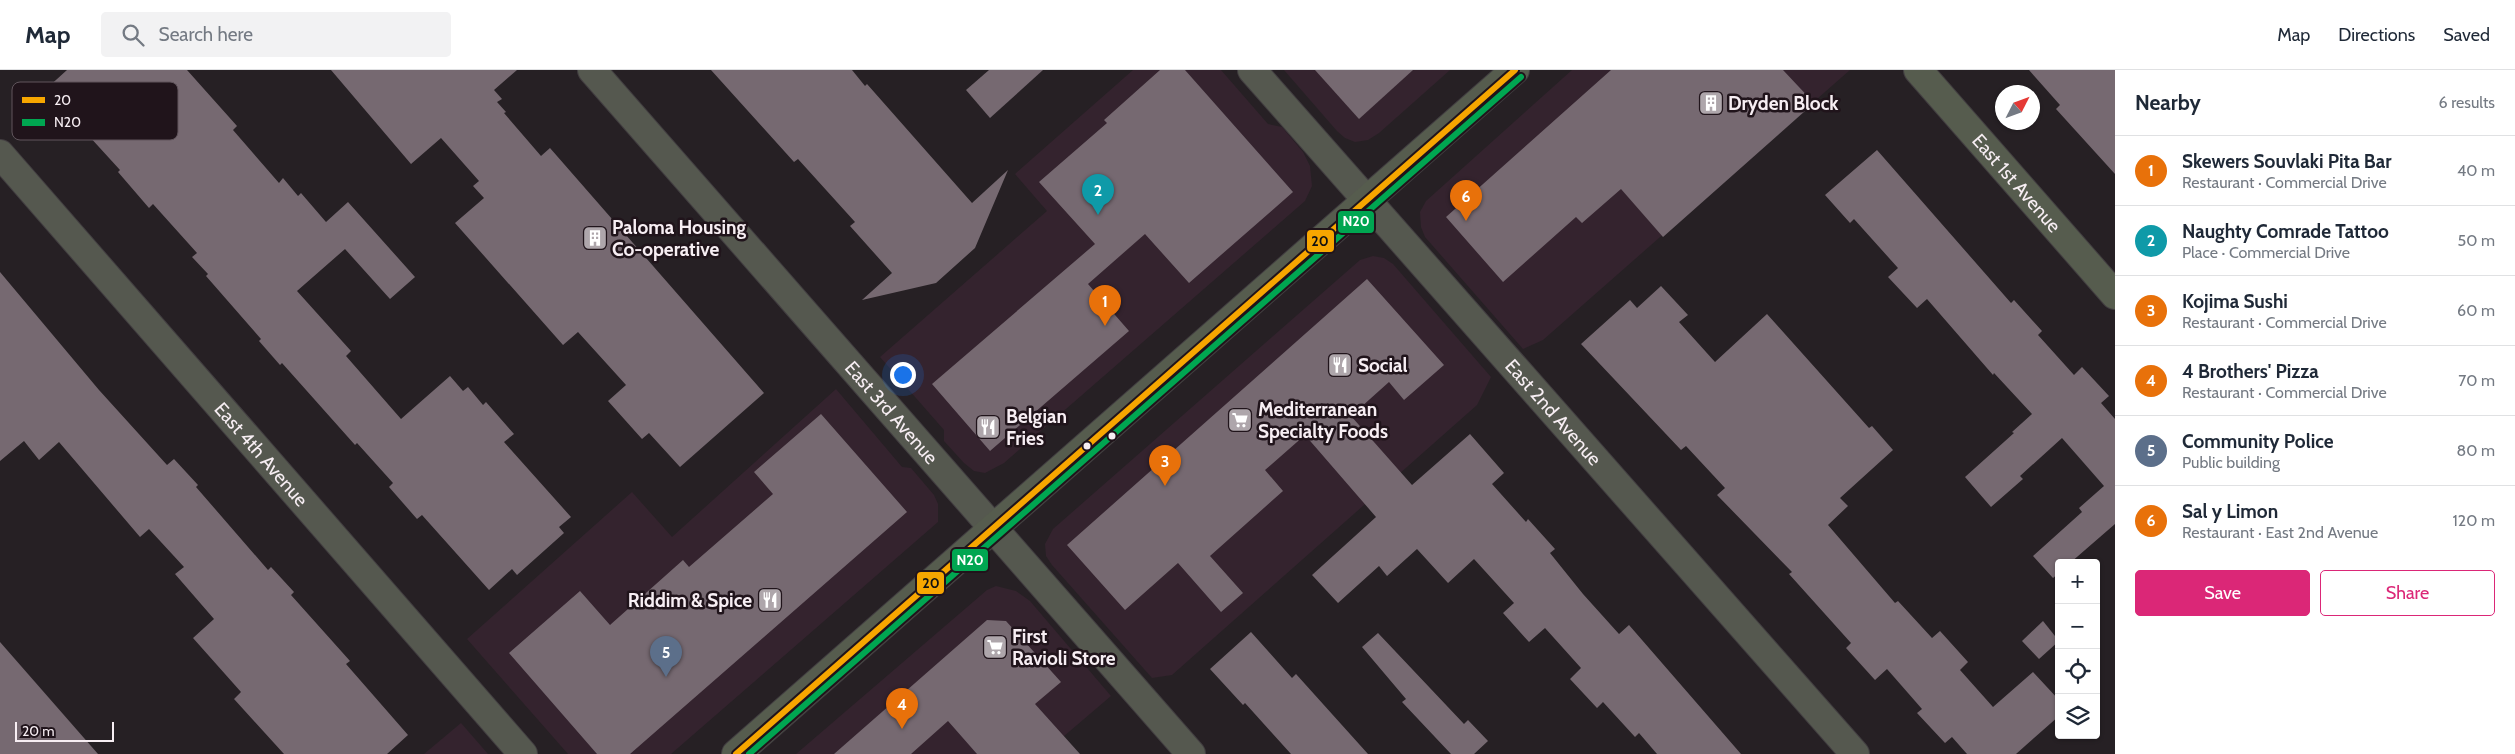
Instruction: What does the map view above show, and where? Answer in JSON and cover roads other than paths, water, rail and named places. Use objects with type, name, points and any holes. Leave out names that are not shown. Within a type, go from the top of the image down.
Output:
[{"type":"street","name":"East 3rd Avenue","points":[[592,70],[1191,754]]},
{"type":"street","name":"East 2nd Avenue","points":[[1252,70],[1366,202],[1855,754]]},
{"type":"street","points":[[736,754],[1515,70]]},
{"type":"street","name":"East 1st Avenue","points":[[1918,70],[2115,295]]},
{"type":"street","name":"East 4th Avenue","points":[[0,154],[523,754]]},
{"type":"place","name":"Dryden Block","points":[[1711,103]]},
{"type":"place","name":"Naughty Comrade Tattoo","points":[[1098,215]]},
{"type":"place","name":"Sal y Limon","points":[[1466,221]]},
{"type":"place","name":"Paloma Housing Co-operative","points":[[595,238]]},
{"type":"place","name":"Skewers Souvlaki Pita Bar","points":[[1105,326]]},
{"type":"place","name":"Social","points":[[1340,365]]},
{"type":"place","name":"Mediterranean Specialty Foods","points":[[1240,420]]},
{"type":"place","name":"Belgian Fries","points":[[988,427]]},
{"type":"place","name":"Kojima Sushi","points":[[1165,486]]},
{"type":"place","name":"Riddim & Spice","points":[[770,600]]},
{"type":"place","name":"First Ravioli Store","points":[[995,647]]},
{"type":"place","name":"Community Police","points":[[666,677]]},
{"type":"place","name":"4 Brothers' Pizza","points":[[902,729]]}]
